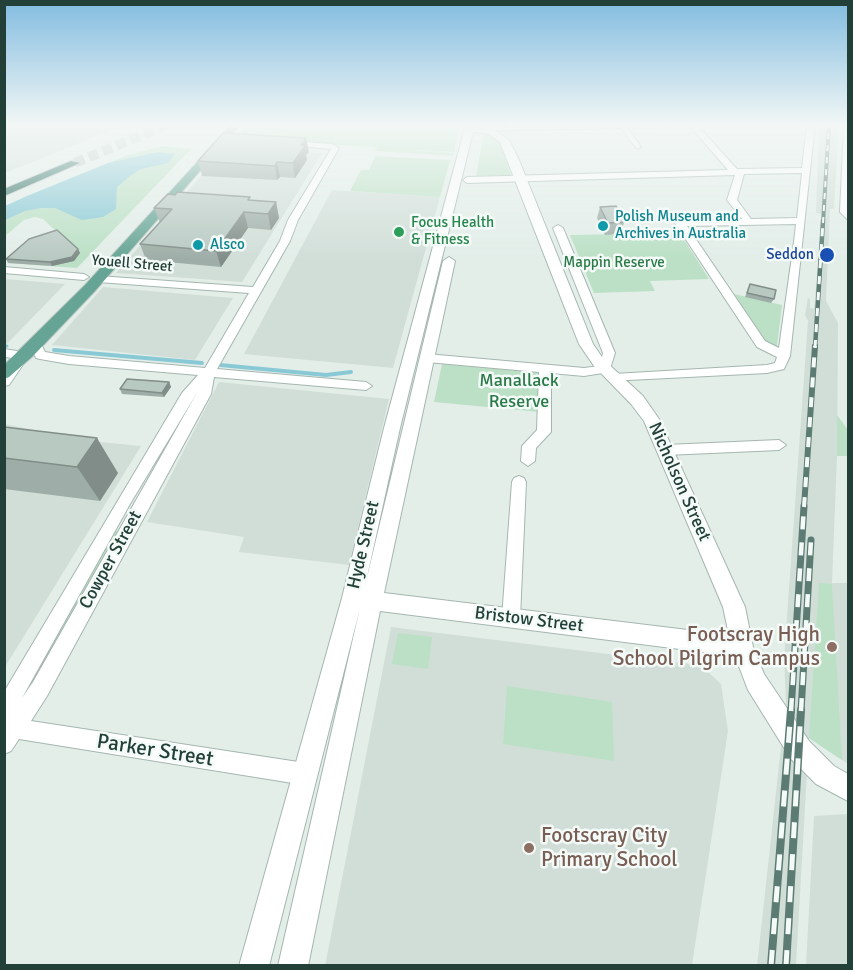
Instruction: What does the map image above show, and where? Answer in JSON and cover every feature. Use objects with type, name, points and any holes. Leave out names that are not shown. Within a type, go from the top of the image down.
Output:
[{"type":"highway","points":[[4,184],[39,169]]},
{"type":"highway","points":[[4,193],[60,169]]},
{"type":"main road","points":[[8,362],[193,169]]},
{"type":"main road","points":[[8,362],[36,345],[91,278]]},
{"type":"street","name":"Cowper Street","points":[[7,728],[40,689],[204,394],[209,372],[285,241],[293,220],[323,169]]},
{"type":"street","name":"Hyde Street","points":[[293,966],[319,848],[362,599],[465,169]]},
{"type":"street","name":"Nicholson Street","points":[[519,169],[586,344],[609,373],[644,407],[666,450],[731,599],[742,647],[756,682],[800,750],[825,775],[849,788]]},
{"type":"street","points":[[848,169],[845,175],[848,184],[848,203],[845,212],[849,217]]},
{"type":"street","points":[[462,180],[806,170],[782,361]]},
{"type":"street","points":[[738,172],[732,200],[748,221]]},
{"type":"street","name":"Hyde Street","points":[[411,392],[427,358],[462,180]]},
{"type":"street","points":[[782,361],[761,344],[680,223],[800,221]]},
{"type":"street","points":[[558,228],[609,353],[609,373]]},
{"type":"street","name":"Youell Street","points":[[4,270],[256,290]]},
{"type":"street","points":[[36,345],[39,354],[69,360],[366,386]]},
{"type":"street","points":[[427,358],[609,373],[767,369],[782,361]]},
{"type":"street","points":[[4,381],[8,362],[69,360]]},
{"type":"street","points":[[528,461],[529,446],[544,432],[545,368]]},
{"type":"street","points":[[666,450],[779,445]]},
{"type":"street","points":[[511,618],[519,482]]},
{"type":"street","name":"Hyde Street","points":[[254,966],[305,774],[362,599]]},
{"type":"street","name":"Bristow Street","points":[[362,599],[742,647]]},
{"type":"street","name":"Parker Street","points":[[7,728],[305,774]]},
{"type":"street","points":[[305,774],[332,778]]},
{"type":"shaded area","points":[[207,169],[312,169],[242,282],[116,273]]},
{"type":"shaded area","points":[[817,169],[836,169],[834,209],[830,209],[826,301],[838,323],[837,456],[832,583],[848,583],[848,764],[809,738],[796,965],[757,966],[786,701],[784,659],[808,321],[805,315],[808,298],[810,308],[814,309],[822,214],[816,213]]},
{"type":"shaded area","points":[[332,190],[440,197],[393,368],[244,354]]},
{"type":"shaded area","points":[[5,279],[65,284],[5,346]]},
{"type":"shaded area","points":[[103,287],[233,298],[195,360],[52,345]]},
{"type":"shaded area","points":[[219,382],[389,399],[349,565],[239,552],[244,537],[147,522]]},
{"type":"shaded area","points":[[5,424],[81,440],[141,446],[5,667]]},
{"type":"shaded area","name":"Footscray City Primary School","points":[[391,627],[689,664],[705,669],[721,684],[728,731],[692,965],[325,966]]},
{"type":"shaded area","points":[[848,814],[848,965],[806,965],[814,816]]},
{"type":"green space","points":[[94,169],[172,169],[77,268],[8,263],[31,243],[58,233],[43,219],[35,217],[24,220],[5,236],[5,206]]},
{"type":"green space","points":[[447,169],[440,197],[350,191],[361,170]]},
{"type":"green space","points":[[477,169],[509,169],[511,175],[476,176]]},
{"type":"green space","name":"Mappin Reserve","points":[[680,233],[709,279],[650,281],[655,291],[594,293],[570,235]]},
{"type":"green space","points":[[734,294],[782,305],[777,346],[766,343]]},
{"type":"green space","name":"Manallack Reserve","points":[[442,364],[542,373],[540,412],[434,402]]},
{"type":"green space","points":[[837,415],[848,430],[848,456],[837,456]]},
{"type":"green space","points":[[120,532],[33,686],[25,687],[113,533]]},
{"type":"green space","name":"Footscray High School Pilgrim Campus","points":[[819,583],[832,584],[842,760],[809,738]]},
{"type":"green space","points":[[398,633],[432,637],[428,669],[392,664]]},
{"type":"green space","points":[[507,686],[612,702],[614,761],[503,744]]},
{"type":"water","points":[[93,169],[141,169],[117,187],[116,209],[103,217],[82,220],[55,208],[41,208],[25,211],[5,220],[5,206]]},
{"type":"building","points":[[177,192],[250,197],[248,200],[276,202],[268,214],[244,212],[216,251],[140,244],[172,209],[154,208],[168,194],[175,195]]},
{"type":"building","points":[[616,206],[624,222],[608,223],[600,207]]},
{"type":"building","points":[[57,230],[78,249],[72,257],[50,262],[6,259],[29,239]]},
{"type":"building","points":[[750,284],[776,290],[774,299],[747,293]]},
{"type":"building","points":[[127,379],[169,382],[162,393],[120,389]]},
{"type":"building","points":[[4,427],[97,438],[77,467],[4,458]]},
{"type":"waterway","points":[[54,350],[202,363]]},
{"type":"waterway","points":[[220,365],[326,375],[351,372]]},
{"type":"railway","points":[[823,223],[826,169]]},
{"type":"railway","points":[[815,348],[823,221]]},
{"type":"railway","points":[[804,507],[815,346]]},
{"type":"railway","points":[[791,711],[804,506]]},
{"type":"railway","points":[[801,711],[811,540]]},
{"type":"railway","points":[[771,966],[791,710]]},
{"type":"railway","points":[[786,966],[801,710]]},
{"type":"place","name":"Polish Museum and Archives in Australia","points":[[603,226]]},
{"type":"place","name":"Focus Health & Fitness","points":[[399,232]]},
{"type":"place","name":"Alsco","points":[[198,245]]},
{"type":"place","name":"Seddon","points":[[827,255]]},
{"type":"place","name":"Footscray High School Pilgrim Campus","points":[[832,647]]},
{"type":"place","name":"Footscray City Primary School","points":[[529,848]]}]
